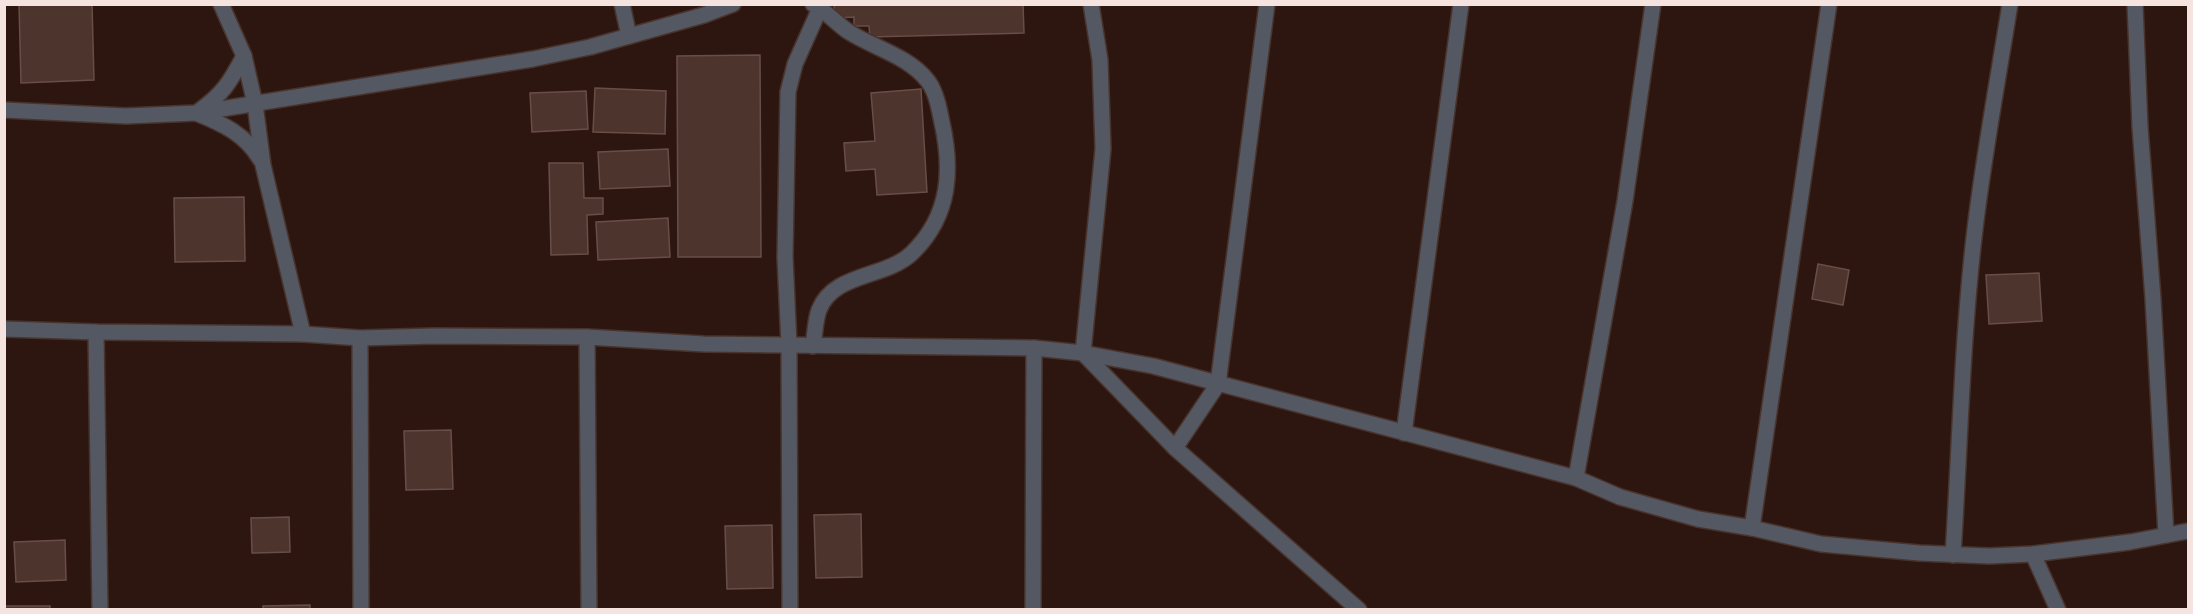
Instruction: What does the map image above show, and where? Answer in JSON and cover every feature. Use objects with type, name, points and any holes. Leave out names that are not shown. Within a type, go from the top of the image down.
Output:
[{"type":"street","points":[[221,4],[244,56],[255,104],[263,165],[303,334]]},
{"type":"street","points":[[622,4],[629,36]]},
{"type":"street","points":[[4,110],[126,116],[196,113],[533,59],[590,47],[704,15],[734,4]]},
{"type":"street","points":[[1091,4],[1100,60],[1103,150],[1083,352],[1175,448],[1359,609]]},
{"type":"street","points":[[1175,448],[1218,384],[1267,4]]},
{"type":"street","points":[[1404,433],[1461,4]]},
{"type":"street","points":[[1576,478],[1621,224],[1653,4]]},
{"type":"street","points":[[1752,528],[1829,4]]},
{"type":"street","points":[[1953,555],[1967,309],[1974,230],[1986,142],[2010,4]]},
{"type":"street","points":[[2134,4],[2166,535]]},
{"type":"street","points":[[790,609],[789,345],[785,257],[788,92],[795,64],[818,6],[851,33],[903,60],[928,80],[939,107],[946,137],[948,179],[942,210],[927,236],[909,255],[875,273],[848,281],[833,291],[820,309],[813,346]]},
{"type":"street","points":[[196,113],[217,98],[244,56]]},
{"type":"street","points":[[196,113],[223,124],[251,144],[263,165]]},
{"type":"street","points":[[4,329],[303,334],[360,338],[587,337],[704,344],[1034,348],[1083,352],[1153,366],[1576,478],[1620,497],[1698,519],[1752,528],[1821,544],[1953,555],[2033,554],[2188,531]]},
{"type":"street","points":[[96,332],[100,609]]},
{"type":"street","points":[[587,337],[589,609]]},
{"type":"street","points":[[360,338],[361,609]]},
{"type":"street","points":[[1033,609],[1034,348]]},
{"type":"street","points":[[2033,554],[2058,609]]},
{"type":"building","points":[[19,4],[92,4],[94,80],[21,83]]},
{"type":"building","points":[[834,4],[1023,4],[1024,33],[870,37],[869,26],[854,26],[854,17],[835,18]]},
{"type":"building","points":[[760,55],[761,257],[678,257],[677,56]]},
{"type":"building","points":[[595,88],[666,91],[665,134],[593,132]]},
{"type":"building","points":[[921,89],[927,192],[877,195],[875,169],[846,171],[844,143],[875,141],[871,93]]},
{"type":"building","points":[[586,91],[588,129],[532,132],[530,93]]},
{"type":"building","points":[[668,149],[670,186],[600,189],[598,152]]},
{"type":"building","points":[[549,163],[583,163],[584,198],[603,198],[603,214],[587,215],[588,254],[551,255]]},
{"type":"building","points":[[244,197],[245,261],[175,262],[174,198]]},
{"type":"building","points":[[668,218],[670,257],[598,260],[596,222]]},
{"type":"building","points":[[1818,264],[1849,270],[1843,305],[1812,299]]},
{"type":"building","points":[[2039,273],[2042,321],[1989,324],[1986,275]]},
{"type":"building","points":[[451,430],[453,489],[406,490],[404,431]]},
{"type":"building","points":[[861,514],[862,577],[816,578],[814,515]]},
{"type":"building","points":[[289,517],[290,552],[252,553],[251,518]]},
{"type":"building","points":[[772,525],[773,588],[727,589],[725,526]]},
{"type":"building","points":[[65,540],[66,580],[16,582],[14,542]]},
{"type":"building","points":[[310,605],[310,610],[263,610],[263,606]]},
{"type":"building","points":[[4,606],[50,606],[50,610],[4,610]]}]
